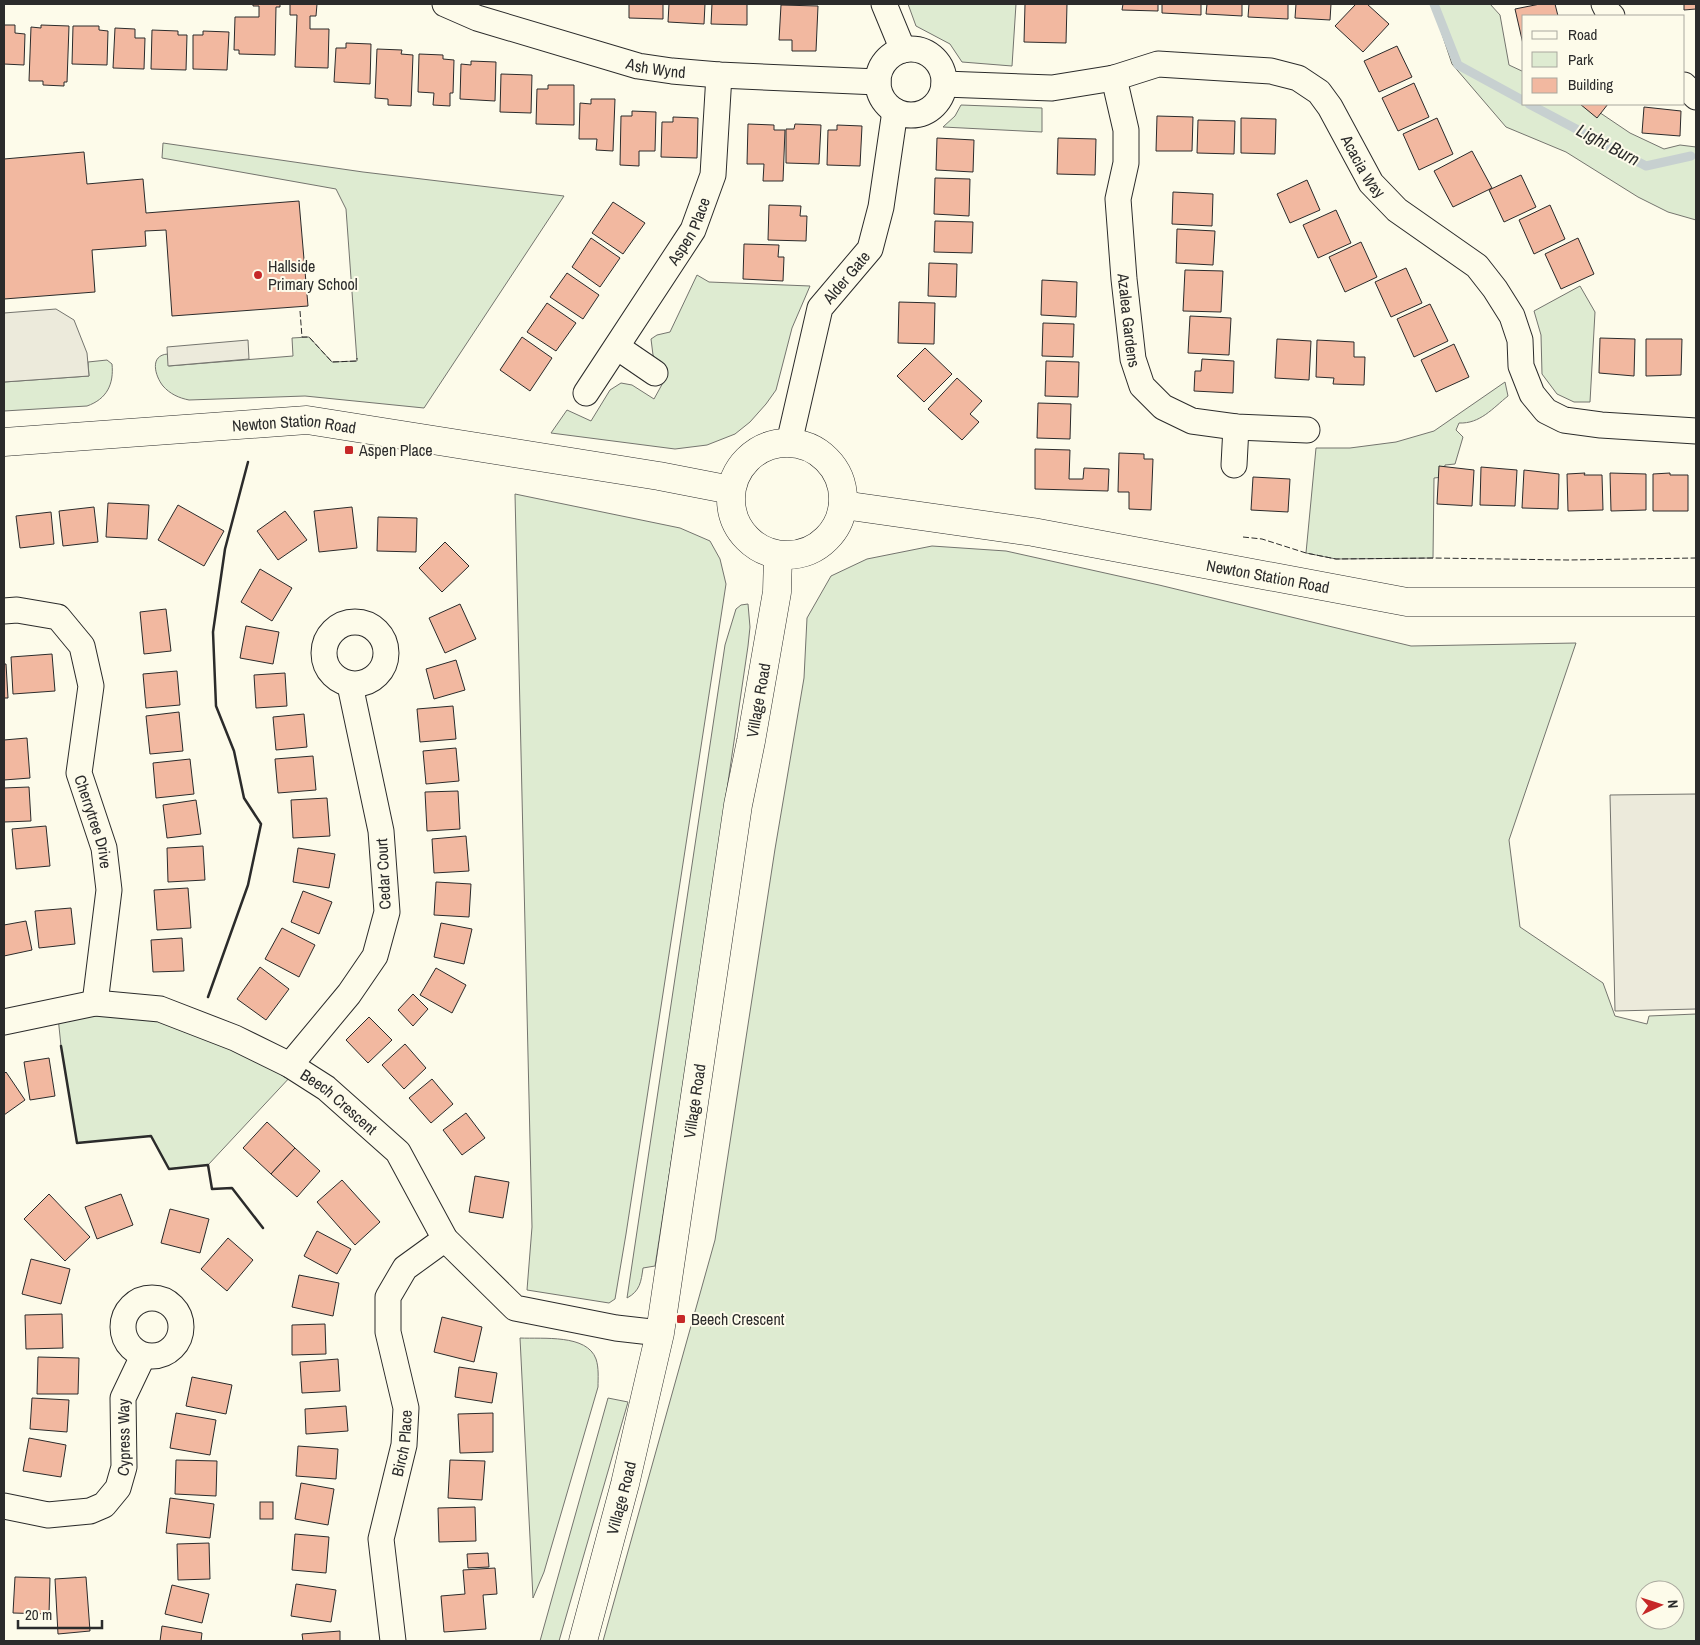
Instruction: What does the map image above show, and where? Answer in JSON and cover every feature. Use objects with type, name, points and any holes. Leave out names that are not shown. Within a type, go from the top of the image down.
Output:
[{"type":"street","name":"Ash Wynd","points":[[445,4],[477,18],[638,66],[719,75],[878,82]]},
{"type":"street","points":[[884,4],[903,50]]},
{"type":"street","points":[[1604,4],[1611,15]]},
{"type":"street","points":[[915,49],[927,53],[936,61],[942,72],[944,84],[938,100],[927,111],[905,114],[895,111],[882,99],[878,82],[879,72],[893,54],[903,50],[915,49]]},
{"type":"street","name":"Acacia Way","points":[[944,84],[1052,88],[1114,78],[1158,64],[1271,71],[1298,78],[1319,92],[1324,99],[1371,183],[1397,210],[1478,266],[1496,290],[1512,316],[1520,340],[1521,366],[1532,394],[1546,412],[1564,420],[1601,425],[1696,431]]},
{"type":"street","name":"Aspen Place","points":[[586,393],[693,230],[713,175],[719,75]]},
{"type":"street","name":"Azalea Gardens","points":[[1114,78],[1126,130],[1126,163],[1118,199],[1124,279],[1133,359],[1142,386],[1163,407],[1192,421],[1236,427],[1307,430]]},
{"type":"street","points":[[1685,86],[1696,97]]},
{"type":"street","name":"Alder Gate","points":[[789,442],[820,308],[870,249],[881,208],[895,111]]},
{"type":"street","points":[[617,347],[655,373]]},
{"type":"street","name":"Newton Station Road","points":[[4,442],[307,420],[659,476],[731,490]]},
{"type":"street","points":[[1234,466],[1236,427]]},
{"type":"street","points":[[789,442],[807,446],[829,462],[835,470],[842,487],[843,505],[838,523],[828,538],[814,549],[796,555],[778,555],[763,551],[750,542],[740,531],[730,504],[731,490],[736,474],[745,461],[757,450],[772,444],[789,442]]},
{"type":"street","name":"Newton Station Road","points":[[843,505],[1033,532],[1407,602],[1696,602]]},
{"type":"street","name":"Village Road","points":[[583,1641],[625,1484],[660,1333],[738,805],[752,741],[777,592],[778,555]]},
{"type":"street","name":"Cherrytree Drive","points":[[4,610],[17,610],[58,617],[82,646],[91,686],[79,773],[104,848],[108,890],[95,1003]]},
{"type":"street","name":"Cedar Court","points":[[290,1065],[349,994],[376,956],[387,912],[381,831],[350,685]]},
{"type":"street","name":"Beech Crescent","points":[[4,1022],[95,1003],[160,1010],[234,1038],[290,1065],[326,1088],[398,1152],[445,1239],[515,1308],[616,1328],[660,1333]]},
{"type":"street","name":"Birch Place","points":[[393,1641],[381,1539],[404,1445],[406,1408],[388,1332],[388,1297],[405,1268],[445,1239]]},
{"type":"street","name":"Cypress Way","points":[[4,1506],[48,1515],[90,1511],[104,1505],[118,1488],[124,1467],[123,1398],[143,1356]]},
{"type":"green space","points":[[908,4],[1016,4],[1012,66],[962,62],[950,44],[916,26]]},
{"type":"green space","points":[[1432,4],[1490,4],[1500,15],[1509,65],[1522,71],[1522,105],[1588,105],[1630,133],[1664,149],[1680,145],[1696,147],[1696,220],[1668,212],[1638,197],[1566,152],[1506,127],[1452,64]]},
{"type":"green space","points":[[961,105],[1042,108],[1042,132],[943,127],[955,116]]},
{"type":"green space","points":[[163,143],[363,172],[564,196],[424,408],[305,396],[189,400],[178,397],[166,389],[160,382],[155,367],[158,358],[162,355],[168,354],[169,366],[293,356],[292,338],[309,337],[332,362],[357,361],[346,209],[336,189],[162,158]]},
{"type":"green space","points":[[697,275],[709,282],[810,286],[792,328],[776,390],[750,422],[735,434],[707,445],[675,449],[551,433],[567,410],[591,421],[610,390],[621,383],[632,385],[654,399],[665,379],[653,355],[651,339],[657,335],[670,332]]},
{"type":"green space","points":[[1580,286],[1595,312],[1590,402],[1574,402],[1557,394],[1542,374],[1541,335],[1534,311]]},
{"type":"green space","points":[[107,360],[112,364],[112,378],[108,390],[94,403],[87,406],[4,411],[4,382],[89,376],[88,362]]},
{"type":"green space","points":[[1505,382],[1508,396],[1480,418],[1467,423],[1459,423],[1456,430],[1463,437],[1455,464],[1445,465],[1443,477],[1434,478],[1433,558],[1336,559],[1306,553],[1316,448],[1350,448],[1396,442],[1434,431]]},
{"type":"green space","points":[[515,494],[680,528],[710,541],[720,559],[726,584],[626,1234],[615,1299],[609,1303],[527,1290],[532,1227]]},
{"type":"green space","points":[[932,546],[1006,551],[1159,585],[1411,646],[1576,643],[1509,840],[1520,927],[1603,983],[1615,1016],[1647,1024],[1649,1016],[1696,1014],[1696,1641],[603,1641],[715,1240],[775,849],[804,678],[807,618],[831,576],[867,559]]},
{"type":"green space","points":[[748,604],[750,627],[748,646],[655,1266],[643,1268],[639,1286],[627,1298],[725,645],[736,609],[741,605]]},
{"type":"green space","points":[[99,1011],[161,1014],[292,1075],[208,1165],[169,1169],[151,1136],[77,1143],[58,1017]]},
{"type":"green space","points":[[520,1338],[552,1338],[584,1345],[596,1359],[598,1369],[598,1387],[544,1572],[533,1598]]},
{"type":"green space","points":[[608,1398],[628,1402],[559,1641],[540,1641]]},
{"type":"shaded area","points":[[56,309],[74,320],[87,353],[89,376],[4,382],[4,313]]},
{"type":"shaded area","points":[[248,340],[249,359],[168,366],[167,347]]},
{"type":"shaded area","points":[[1696,794],[1696,1009],[1615,1011],[1610,795]]},
{"type":"building","points":[[253,4],[280,4],[280,7],[276,7],[275,55],[239,54],[239,50],[234,50],[235,17],[259,17],[259,6],[253,6]]},
{"type":"building","points":[[290,4],[317,4],[316,16],[310,16],[310,29],[329,29],[328,68],[295,67],[297,15],[290,15]]},
{"type":"building","points":[[629,4],[663,4],[663,19],[629,18]]},
{"type":"building","points":[[669,4],[705,4],[704,24],[668,22]]},
{"type":"building","points":[[712,4],[747,4],[747,25],[711,24]]},
{"type":"building","points":[[1025,4],[1067,4],[1066,43],[1024,42]]},
{"type":"building","points":[[1123,4],[1158,4],[1158,11],[1122,10]]},
{"type":"building","points":[[1162,4],[1201,4],[1201,15],[1162,13]]},
{"type":"building","points":[[1207,4],[1242,4],[1242,16],[1206,14]]},
{"type":"building","points":[[1249,4],[1288,4],[1288,19],[1248,17]]},
{"type":"building","points":[[1296,4],[1331,4],[1330,20],[1295,18]]},
{"type":"building","points":[[1356,4],[1367,4],[1389,24],[1363,52],[1335,26]]},
{"type":"building","points":[[1540,4],[1555,4],[1558,15],[1522,15],[1522,40],[1515,9]]},
{"type":"building","points":[[1684,4],[1696,4],[1696,9],[1684,10]]},
{"type":"building","points":[[781,5],[818,6],[816,51],[792,51],[792,40],[779,40]]},
{"type":"building","points":[[4,25],[15,25],[15,33],[25,34],[24,65],[4,64]]},
{"type":"building","points":[[41,25],[69,26],[67,82],[64,82],[64,86],[43,85],[43,81],[29,81],[31,27],[41,28]]},
{"type":"building","points":[[73,26],[99,26],[99,30],[108,31],[107,65],[72,64]]},
{"type":"building","points":[[115,28],[135,29],[135,38],[145,38],[144,69],[113,68]]},
{"type":"building","points":[[152,30],[178,31],[178,35],[187,35],[186,70],[151,69]]},
{"type":"building","points":[[203,31],[229,32],[227,70],[193,69],[193,35],[203,35]]},
{"type":"building","points":[[346,43],[371,44],[370,84],[334,82],[336,48],[346,48]]},
{"type":"building","points":[[1397,46],[1412,77],[1379,92],[1364,61]]},
{"type":"building","points":[[377,49],[402,50],[401,54],[413,55],[411,106],[388,105],[388,99],[375,98]]},
{"type":"building","points":[[419,54],[443,55],[443,59],[454,60],[453,93],[450,93],[450,106],[433,105],[434,93],[418,92]]},
{"type":"building","points":[[471,61],[496,62],[495,101],[460,99],[461,64],[471,65]]},
{"type":"building","points":[[501,74],[532,75],[531,113],[500,112]]},
{"type":"building","points":[[1414,83],[1429,117],[1398,131],[1382,98]]},
{"type":"building","points":[[548,85],[574,85],[574,125],[536,124],[537,89],[548,89]]},
{"type":"building","points":[[591,99],[615,99],[613,151],[596,150],[597,139],[579,139],[580,103],[591,104]]},
{"type":"building","points":[[1581,105],[1607,105],[1597,118]]},
{"type":"building","points":[[1644,107],[1681,111],[1680,136],[1642,133]]},
{"type":"building","points":[[632,111],[656,112],[655,151],[639,151],[639,166],[620,165],[621,116],[632,116]]},
{"type":"building","points":[[1157,116],[1193,117],[1192,151],[1156,151]]},
{"type":"building","points":[[673,117],[698,118],[697,158],[661,157],[662,122],[673,122]]},
{"type":"building","points":[[1241,118],[1276,119],[1275,154],[1241,153]]},
{"type":"building","points":[[1437,118],[1453,154],[1419,170],[1403,134]]},
{"type":"building","points":[[1198,120],[1235,121],[1234,154],[1197,153]]},
{"type":"building","points":[[748,124],[774,125],[774,130],[785,130],[783,181],[763,181],[764,164],[747,164]]},
{"type":"building","points":[[795,124],[821,125],[819,164],[786,163],[786,129],[794,129]]},
{"type":"building","points":[[837,125],[862,126],[860,166],[827,165],[828,130],[837,130]]},
{"type":"building","points":[[937,138],[974,140],[973,172],[936,170]]},
{"type":"building","points":[[1058,138],[1096,139],[1095,175],[1057,174]]},
{"type":"building","points":[[1472,151],[1492,188],[1453,207],[1434,171]]},
{"type":"building","points":[[84,152],[87,184],[143,179],[146,213],[299,201],[308,306],[172,316],[166,230],[145,231],[146,246],[92,250],[95,292],[4,299],[4,159]]},
{"type":"building","points":[[1521,175],[1536,207],[1504,222],[1489,190]]},
{"type":"building","points":[[935,178],[970,179],[969,216],[934,214]]},
{"type":"building","points":[[1307,180],[1320,210],[1290,223],[1277,194]]},
{"type":"building","points":[[1173,192],[1213,194],[1212,226],[1172,224]]},
{"type":"building","points":[[613,202],[645,223],[623,254],[592,233]]},
{"type":"building","points":[[769,205],[801,206],[800,216],[807,216],[806,241],[768,240]]},
{"type":"building","points":[[1550,205],[1565,239],[1534,254],[1519,220]]},
{"type":"building","points":[[1336,210],[1351,243],[1318,258],[1303,225]]},
{"type":"building","points":[[935,221],[973,222],[972,253],[934,252]]},
{"type":"building","points":[[1177,229],[1215,231],[1213,265],[1176,263]]},
{"type":"building","points":[[591,238],[620,258],[600,287],[572,267]]},
{"type":"building","points":[[1578,238],[1594,274],[1561,289],[1545,254]]},
{"type":"building","points":[[1361,242],[1377,277],[1345,292],[1329,257]]},
{"type":"building","points":[[744,244],[779,245],[778,257],[784,257],[783,281],[743,279]]},
{"type":"building","points":[[929,263],[957,264],[956,297],[928,296]]},
{"type":"building","points":[[1406,268],[1422,303],[1391,317],[1375,282]]},
{"type":"building","points":[[1185,270],[1223,271],[1221,312],[1183,311]]},
{"type":"building","points":[[567,273],[599,295],[583,319],[550,297]]},
{"type":"building","points":[[1042,280],[1077,282],[1076,317],[1041,315]]},
{"type":"building","points":[[899,302],[935,303],[934,344],[898,343]]},
{"type":"building","points":[[547,303],[576,323],[556,351],[527,332]]},
{"type":"building","points":[[1430,304],[1448,341],[1414,357],[1397,319]]},
{"type":"building","points":[[1190,316],[1231,318],[1229,355],[1188,353]]},
{"type":"building","points":[[1043,323],[1074,324],[1073,357],[1042,356]]},
{"type":"building","points":[[522,337],[552,358],[530,391],[500,370]]},
{"type":"building","points":[[1600,338],[1635,339],[1634,376],[1599,373]]},
{"type":"building","points":[[1277,339],[1311,341],[1309,380],[1275,378]]},
{"type":"building","points":[[1646,339],[1682,339],[1681,375],[1646,376]]},
{"type":"building","points":[[1317,340],[1354,342],[1354,357],[1365,357],[1364,385],[1333,384],[1334,378],[1316,377]]},
{"type":"building","points":[[1454,344],[1469,377],[1436,392],[1421,360]]},
{"type":"building","points":[[925,348],[952,374],[924,402],[897,376]]},
{"type":"building","points":[[1202,359],[1234,361],[1233,393],[1194,391],[1195,371],[1201,371]]},
{"type":"building","points":[[1046,361],[1079,362],[1078,397],[1045,396]]},
{"type":"building","points":[[957,378],[982,401],[970,414],[979,422],[962,440],[928,409]]},
{"type":"building","points":[[1038,403],[1071,404],[1070,439],[1037,438]]},
{"type":"building","points":[[1035,449],[1070,450],[1069,479],[1083,479],[1084,468],[1109,469],[1108,491],[1035,489]]},
{"type":"building","points":[[1119,453],[1144,454],[1144,459],[1153,459],[1151,510],[1129,509],[1129,492],[1118,492]]},
{"type":"building","points":[[1439,466],[1474,470],[1472,506],[1437,504]]},
{"type":"building","points":[[1481,467],[1517,470],[1515,506],[1480,505]]},
{"type":"building","points":[[1524,470],[1559,474],[1558,509],[1522,508]]},
{"type":"building","points":[[1585,473],[1584,475],[1602,475],[1603,510],[1568,511],[1567,474]]},
{"type":"building","points":[[1610,473],[1646,474],[1646,510],[1611,511]]},
{"type":"building","points":[[1670,473],[1670,475],[1688,475],[1688,511],[1653,511],[1653,474]]},
{"type":"building","points":[[1253,477],[1290,479],[1288,512],[1251,510]]},
{"type":"building","points":[[108,503],[149,505],[147,539],[106,537]]},
{"type":"building","points":[[178,505],[224,531],[204,566],[158,540]]},
{"type":"building","points":[[94,507],[98,542],[63,546],[59,511]]},
{"type":"building","points":[[352,507],[357,548],[319,552],[314,511]]},
{"type":"building","points":[[285,511],[307,540],[278,560],[257,531]]},
{"type":"building","points":[[51,512],[54,544],[20,548],[16,516]]},
{"type":"building","points":[[378,517],[417,518],[416,552],[377,551]]},
{"type":"building","points":[[445,542],[469,566],[442,592],[419,568]]},
{"type":"building","points":[[260,569],[292,588],[272,621],[241,602]]},
{"type":"building","points":[[460,604],[476,639],[445,653],[429,618]]},
{"type":"building","points":[[166,609],[171,651],[144,654],[140,612]]},
{"type":"building","points":[[246,626],[279,632],[273,664],[240,658]]},
{"type":"building","points":[[52,654],[55,691],[13,694],[11,657]]},
{"type":"building","points":[[456,660],[465,690],[434,699],[426,669]]},
{"type":"building","points":[[4,664],[6,664],[8,698],[4,698]]},
{"type":"building","points":[[177,671],[180,705],[146,708],[143,674]]},
{"type":"building","points":[[285,673],[287,706],[256,708],[254,675]]},
{"type":"building","points":[[453,706],[456,739],[420,742],[417,709]]},
{"type":"building","points":[[179,712],[183,751],[150,754],[146,716]]},
{"type":"building","points":[[304,714],[307,747],[276,750],[273,717]]},
{"type":"building","points":[[27,738],[30,778],[4,780],[4,740]]},
{"type":"building","points":[[456,748],[459,781],[426,784],[423,751]]},
{"type":"building","points":[[313,756],[316,790],[278,793],[275,759]]},
{"type":"building","points":[[190,759],[194,794],[156,798],[153,763]]},
{"type":"building","points":[[29,787],[31,821],[4,822],[4,788]]},
{"type":"building","points":[[458,791],[460,829],[427,831],[425,792]]},
{"type":"building","points":[[327,798],[330,836],[293,838],[291,800]]},
{"type":"building","points":[[196,800],[201,834],[167,838],[163,805]]},
{"type":"building","points":[[46,826],[50,866],[16,869],[12,829]]},
{"type":"building","points":[[466,836],[469,871],[434,873],[432,839]]},
{"type":"building","points":[[203,846],[205,880],[168,882],[167,848]]},
{"type":"building","points":[[298,848],[335,854],[329,888],[293,882]]},
{"type":"building","points":[[436,882],[471,884],[469,917],[434,915]]},
{"type":"building","points":[[188,888],[191,928],[157,930],[154,890]]},
{"type":"building","points":[[303,891],[332,902],[319,934],[291,922]]},
{"type":"building","points":[[71,908],[75,944],[39,948],[35,911]]},
{"type":"building","points":[[26,921],[32,950],[4,956],[4,925]]},
{"type":"building","points":[[441,923],[472,929],[464,964],[434,957]]},
{"type":"building","points":[[282,928],[315,945],[299,977],[265,959]]},
{"type":"building","points":[[182,938],[184,971],[153,972],[151,940]]},
{"type":"building","points":[[260,967],[289,989],[266,1020],[237,999]]},
{"type":"building","points":[[436,968],[466,985],[452,1013],[420,995]]},
{"type":"building","points":[[413,994],[428,1009],[413,1026],[398,1010]]},
{"type":"building","points":[[369,1017],[392,1040],[368,1063],[346,1040]]},
{"type":"building","points":[[405,1044],[426,1068],[404,1089],[382,1065]]},
{"type":"building","points":[[49,1058],[55,1096],[30,1100],[24,1062]]},
{"type":"building","points":[[6,1072],[25,1100],[4,1115],[4,1074]]},
{"type":"building","points":[[432,1079],[453,1104],[431,1123],[409,1098]]},
{"type":"building","points":[[466,1113],[485,1138],[462,1155],[443,1130]]},
{"type":"building","points":[[267,1122],[295,1148],[271,1174],[243,1148]]},
{"type":"building","points":[[295,1148],[320,1171],[297,1197],[271,1174]]},
{"type":"building","points":[[475,1176],[509,1182],[503,1218],[469,1212]]},
{"type":"building","points":[[342,1180],[380,1222],[355,1245],[317,1202]]},
{"type":"building","points":[[49,1194],[90,1237],[65,1261],[24,1219]]},
{"type":"building","points":[[121,1194],[133,1225],[97,1239],[85,1207]]},
{"type":"building","points":[[170,1209],[209,1219],[200,1253],[161,1243]]},
{"type":"building","points":[[317,1231],[351,1249],[337,1274],[304,1256]]},
{"type":"building","points":[[228,1238],[253,1260],[227,1291],[201,1269]]},
{"type":"building","points":[[31,1259],[70,1269],[61,1304],[22,1294]]},
{"type":"building","points":[[299,1275],[339,1283],[333,1316],[292,1307]]},
{"type":"building","points":[[62,1314],[63,1348],[26,1349],[25,1315]]},
{"type":"building","points":[[442,1317],[482,1327],[474,1362],[434,1352]]},
{"type":"building","points":[[325,1324],[326,1354],[292,1355],[292,1325]]},
{"type":"building","points":[[38,1357],[79,1358],[78,1394],[37,1394]]},
{"type":"building","points":[[338,1359],[340,1391],[302,1393],[300,1362]]},
{"type":"building","points":[[459,1367],[497,1373],[492,1403],[455,1397]]},
{"type":"building","points":[[192,1377],[232,1385],[226,1414],[186,1406]]},
{"type":"building","points":[[32,1398],[69,1400],[67,1432],[30,1429]]},
{"type":"building","points":[[346,1406],[348,1431],[306,1434],[305,1409]]},
{"type":"building","points":[[176,1413],[216,1420],[210,1455],[170,1448]]},
{"type":"building","points":[[493,1413],[493,1452],[460,1453],[458,1414]]},
{"type":"building","points":[[29,1438],[66,1445],[61,1477],[23,1471]]},
{"type":"building","points":[[298,1446],[338,1449],[336,1479],[296,1476]]},
{"type":"building","points":[[176,1460],[217,1461],[216,1496],[175,1494]]},
{"type":"building","points":[[450,1460],[485,1461],[482,1500],[448,1498]]},
{"type":"building","points":[[301,1483],[334,1489],[328,1525],[295,1519]]},
{"type":"building","points":[[170,1498],[214,1504],[210,1538],[166,1533]]},
{"type":"building","points":[[260,1502],[273,1502],[273,1519],[260,1519]]},
{"type":"building","points":[[475,1507],[476,1541],[439,1542],[438,1508]]},
{"type":"building","points":[[295,1534],[329,1537],[326,1573],[292,1570]]},
{"type":"building","points":[[209,1543],[210,1579],[178,1580],[177,1544]]},
{"type":"building","points":[[488,1553],[489,1567],[468,1568],[467,1554]]},
{"type":"building","points":[[495,1568],[497,1594],[483,1595],[486,1629],[444,1632],[441,1596],[465,1594],[463,1570]]},
{"type":"building","points":[[15,1577],[50,1578],[49,1614],[13,1613]]},
{"type":"building","points":[[86,1577],[90,1631],[58,1634],[55,1579]]},
{"type":"building","points":[[296,1584],[336,1590],[331,1622],[291,1616]]},
{"type":"building","points":[[172,1585],[209,1594],[202,1623],[165,1614]]},
{"type":"building","points":[[162,1626],[202,1633],[201,1641],[160,1641]]},
{"type":"building","points":[[340,1631],[340,1641],[303,1641],[302,1634]]},
{"type":"waterway","name":"Light Burn","points":[[1434,4],[1458,65],[1522,100]]},
{"type":"waterway","name":"Light Burn","points":[[1531,105],[1646,166],[1691,156]]},
{"type":"fence","points":[[300,311],[302,337],[309,337],[332,362],[357,361],[357,358]]},
{"type":"fence","points":[[1243,537],[1262,539],[1306,553],[1336,559],[1568,560],[1696,558]]},
{"type":"wall","points":[[208,997],[248,885],[261,824],[244,798],[234,751],[216,706],[213,632],[225,549],[248,462]]},
{"type":"wall","points":[[61,1046],[77,1143],[151,1136],[169,1169],[208,1165],[212,1189],[232,1188],[263,1228]]},
{"type":"place","name":"Hallside Primary School","points":[[258,275]]},
{"type":"place","name":"Aspen Place","points":[[349,450]]},
{"type":"place","name":"Beech Crescent","points":[[681,1319]]}]
